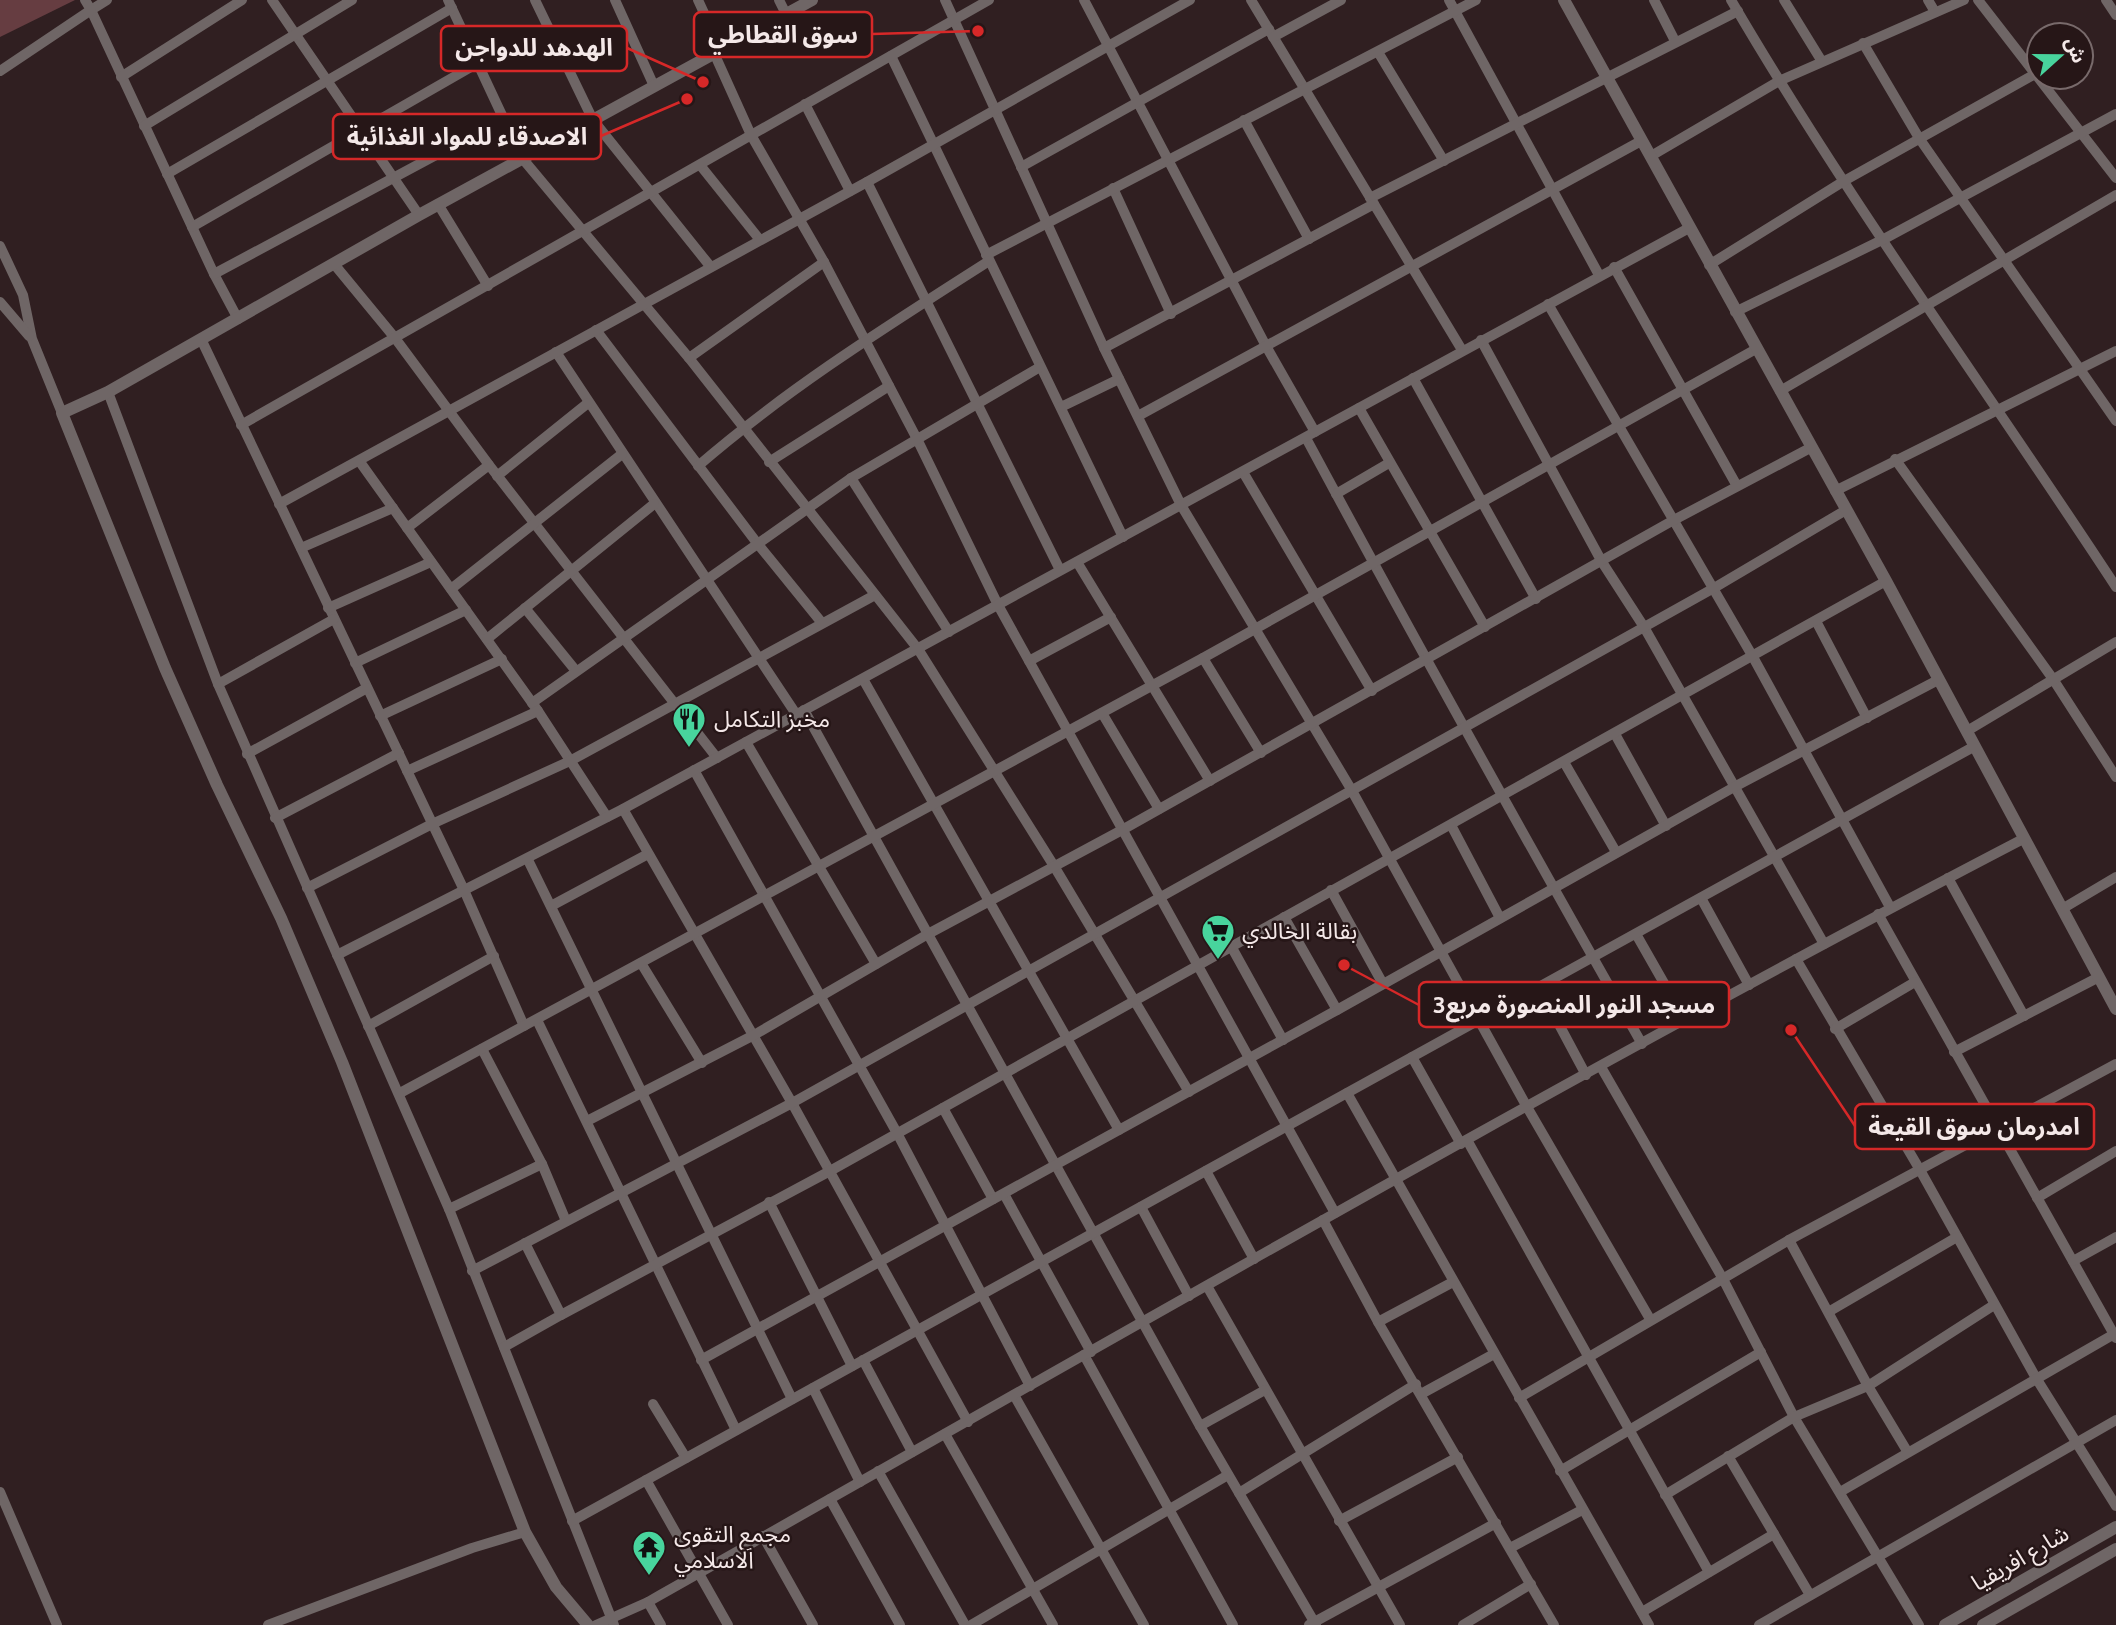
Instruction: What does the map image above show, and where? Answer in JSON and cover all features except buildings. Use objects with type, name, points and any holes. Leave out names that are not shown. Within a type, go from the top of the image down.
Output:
[{"type":"street","points":[[0,71],[88,5],[107,0]]},
{"type":"street","points":[[121,77],[242,0]]},
{"type":"street","points":[[272,0],[419,215]]},
{"type":"street","points":[[144,126],[352,0]]},
{"type":"street","points":[[535,0],[593,120],[710,267]]},
{"type":"street","points":[[615,0],[654,86]]},
{"type":"street","points":[[698,0],[751,135],[797,220],[824,262],[917,439],[998,605],[1335,1213]]},
{"type":"street","points":[[779,0],[786,14]]},
{"type":"street","points":[[62,413],[108,393],[438,204],[812,0]]},
{"type":"street","points":[[945,0],[1104,348],[1181,505],[1351,789],[1478,1021],[1650,1319]]},
{"type":"street","points":[[241,425],[585,232],[989,0]]},
{"type":"street","points":[[1084,0],[1233,280],[1311,435],[1336,494],[1463,728],[1505,795],[1642,1044]]},
{"type":"street","points":[[279,504],[867,182],[994,108],[1190,0]]},
{"type":"street","points":[[1251,0],[1462,350]]},
{"type":"street","points":[[1021,167],[1271,33],[1341,0]]},
{"type":"street","points":[[1449,0],[1599,275]]},
{"type":"street","points":[[698,466],[742,428],[864,340],[1046,222],[1476,0]]},
{"type":"street","points":[[1564,0],[1886,581],[2116,1009]]},
{"type":"street","points":[[1654,0],[1675,41]]},
{"type":"street","points":[[1731,0],[1779,81],[1844,181],[2116,587]]},
{"type":"street","points":[[1784,0],[1821,60]]},
{"type":"street","points":[[1928,0],[1935,12]]},
{"type":"street","points":[[1651,156],[1779,81],[1821,60],[1964,0]]},
{"type":"street","points":[[1978,0],[2025,61]]},
{"type":"street","points":[[2106,0],[2116,15]]},
{"type":"street","points":[[167,174],[330,82],[450,4],[522,158],[688,358],[918,649],[1054,866],[1189,1092]]},
{"type":"street","points":[[88,5],[192,228],[238,319]]},
{"type":"street","points":[[1104,348],[1309,239],[1444,161],[1738,11]]},
{"type":"street","points":[[1863,43],[1919,138],[2116,421]]},
{"type":"street","points":[[1378,52],[1444,161]]},
{"type":"street","points":[[891,56],[1123,537]]},
{"type":"street","points":[[192,228],[478,63]]},
{"type":"street","points":[[1709,265],[1844,181],[2025,80]]},
{"type":"street","points":[[2048,91],[2116,178]]},
{"type":"street","points":[[805,104],[850,191]]},
{"type":"street","points":[[1735,312],[1884,239],[2116,114]]},
{"type":"street","points":[[214,274],[505,118]]},
{"type":"street","points":[[1244,120],[1309,239]]},
{"type":"street","points":[[1138,416],[1642,141]]},
{"type":"street","points":[[700,165],[760,240]]},
{"type":"street","points":[[867,182],[924,302],[1060,570]]},
{"type":"street","points":[[1113,187],[1171,314]]},
{"type":"street","points":[[1780,391],[1926,303],[2116,195]]},
{"type":"street","points":[[438,204],[488,286]]},
{"type":"street","points":[[337,955],[528,860],[623,809],[1689,228]]},
{"type":"street","points":[[0,246],[23,295],[32,339],[175,691],[216,785],[281,918],[342,1062],[525,1532],[556,1587],[588,1625]]},
{"type":"street","points":[[688,358],[824,262]]},
{"type":"street","points":[[334,264],[451,410],[488,465],[717,758]]},
{"type":"street","points":[[1614,267],[1737,486]]},
{"type":"street","points":[[0,302],[32,339]]},
{"type":"street","points":[[1548,304],[1617,428],[1714,588],[1890,907]]},
{"type":"street","points":[[596,330],[757,543],[822,623]]},
{"type":"street","points":[[201,339],[464,890],[524,1026]]},
{"type":"street","points":[[1481,340],[1602,562],[1644,627],[1824,944]]},
{"type":"street","points":[[400,1093],[1152,686],[1756,349]]},
{"type":"street","points":[[1835,491],[2116,351]]},
{"type":"street","points":[[556,352],[706,581],[800,712],[928,934],[965,1005],[1312,1624],[1496,1522]]},
{"type":"street","points":[[407,771],[535,707],[576,671],[806,508],[851,478],[1040,367]]},
{"type":"street","points":[[1413,378],[1536,599]]},
{"type":"street","points":[[1061,407],[1119,379]]},
{"type":"street","points":[[769,462],[889,386]]},
{"type":"street","points":[[108,393],[218,684],[449,1209],[612,1621]]},
{"type":"street","points":[[497,476],[588,403]]},
{"type":"street","points":[[1359,408],[1485,628]]},
{"type":"street","points":[[587,1121],[754,1035],[928,934],[1210,782],[1672,521],[1812,447]]},
{"type":"street","points":[[451,589],[622,454]]},
{"type":"street","points":[[1895,459],[2053,679],[2116,777]]},
{"type":"street","points":[[360,462],[502,659],[607,817]]},
{"type":"street","points":[[1336,494],[1389,463]]},
{"type":"street","points":[[407,528],[488,465]]},
{"type":"street","points":[[1243,472],[1373,691]]},
{"type":"street","points":[[851,478],[949,632]]},
{"type":"street","points":[[487,639],[654,503]]},
{"type":"street","points":[[301,548],[393,508]]},
{"type":"street","points":[[472,1271],[792,1103],[1714,588],[1846,510]]},
{"type":"street","points":[[328,608],[431,562]]},
{"type":"street","points":[[1077,562],[1210,782]]},
{"type":"street","points":[[504,1347],[654,1263],[830,1171],[1886,581]]},
{"type":"street","points":[[307,888],[432,824],[570,761],[758,656],[875,595]]},
{"type":"street","points":[[525,608],[576,671]]},
{"type":"street","points":[[355,663],[466,610]]},
{"type":"street","points":[[1029,661],[1111,617]]},
{"type":"street","points":[[218,684],[334,619]]},
{"type":"street","points":[[1816,621],[1867,718]]},
{"type":"street","points":[[1967,731],[2116,642]]},
{"type":"street","points":[[1203,658],[1261,753]]},
{"type":"street","points":[[380,716],[502,659]]},
{"type":"street","points":[[863,679],[1119,1130]]},
{"type":"street","points":[[701,1360],[1338,1010],[1736,786],[1938,680]]},
{"type":"street","points":[[247,754],[367,688]]},
{"type":"street","points":[[1102,713],[1159,809]]},
{"type":"street","points":[[1615,734],[1667,826]]},
{"type":"street","points":[[746,742],[876,964]]},
{"type":"street","points":[[572,1521],[1975,746]]},
{"type":"street","points":[[275,818],[398,753]]},
{"type":"street","points":[[1564,762],[1616,852]]},
{"type":"street","points":[[694,770],[897,1133],[1030,1386]]},
{"type":"street","points":[[623,809],[754,1035],[919,1329],[968,1422]]},
{"type":"street","points":[[1451,825],[1500,918]]},
{"type":"street","points":[[596,1625],[612,1621],[649,1601],[1396,1179],[1890,907],[2023,839]]},
{"type":"street","points":[[551,906],[648,854]]},
{"type":"street","points":[[528,860],[792,1399]]},
{"type":"street","points":[[2062,909],[2116,877]]},
{"type":"street","points":[[1948,878],[2024,1016]]},
{"type":"street","points":[[1331,890],[1383,985]]},
{"type":"street","points":[[1702,898],[1749,985]]},
{"type":"street","points":[[1840,1492],[2115,1335],[1878,914]]},
{"type":"street","points":[[1284,917],[1338,1010]]},
{"type":"street","points":[[1636,934],[1685,1020]]},
{"type":"street","points":[[1231,946],[1283,1040]]},
{"type":"street","points":[[369,1026],[494,956]]},
{"type":"street","points":[[1796,959],[1920,1170],[2036,1378],[2116,1506]]},
{"type":"street","points":[[641,963],[702,1063]]},
{"type":"street","points":[[1954,1052],[2099,977]]},
{"type":"street","points":[[1835,1029],[1915,982]]},
{"type":"street","points":[[1539,987],[1586,1075]]},
{"type":"street","points":[[537,1020],[736,1430]]},
{"type":"street","points":[[482,1049],[542,1164],[566,1221]]},
{"type":"street","points":[[1412,1057],[1590,1358],[1709,1572]]},
{"type":"street","points":[[1519,1398],[1789,1240],[2116,1064]]},
{"type":"street","points":[[1601,1067],[1723,1279],[1794,1417],[1919,1625]]},
{"type":"street","points":[[1347,1093],[1649,1625]]},
{"type":"street","points":[[943,1108],[993,1199]]},
{"type":"street","points":[[2037,1198],[2116,1152]]},
{"type":"street","points":[[449,1209],[542,1164]]},
{"type":"street","points":[[1206,1171],[1254,1259]]},
{"type":"street","points":[[1004,1194],[1169,1510],[1233,1625]]},
{"type":"street","points":[[769,1202],[852,1366]]},
{"type":"street","points":[[1141,1207],[1189,1296]]},
{"type":"street","points":[[1323,1220],[1378,1322],[1554,1625]]},
{"type":"street","points":[[1830,1311],[1957,1237]]},
{"type":"street","points":[[2073,1261],[2116,1237]]},
{"type":"street","points":[[1789,1240],[1830,1311],[1868,1386],[1908,1451]]},
{"type":"street","points":[[525,1243],[561,1315]]},
{"type":"street","points":[[1378,1322],[1453,1282]]},
{"type":"street","points":[[1207,1286],[1400,1625]]},
{"type":"street","points":[[1665,1495],[1794,1417],[1868,1386],[1994,1305]]},
{"type":"street","points":[[1560,1471],[1761,1352]]},
{"type":"street","points":[[1422,1394],[1494,1354]]},
{"type":"street","points":[[863,1360],[912,1452]]},
{"type":"street","points":[[1239,1493],[1416,1384]]},
{"type":"street","points":[[813,1388],[860,1482]]},
{"type":"street","points":[[1200,1426],[1265,1390]]},
{"type":"street","points":[[1014,1395],[1144,1625]]},
{"type":"street","points":[[653,1404],[686,1458]]},
{"type":"street","points":[[1759,1625],[2116,1420]]},
{"type":"street","points":[[945,1434],[1054,1625]]},
{"type":"street","points":[[1728,1456],[1810,1595]]},
{"type":"street","points":[[1339,1521],[1458,1457]]},
{"type":"street","points":[[878,1471],[968,1625],[1228,1475]]},
{"type":"street","points":[[646,1480],[728,1625]]},
{"type":"street","points":[[0,1492],[57,1625]]},
{"type":"street","points":[[830,1499],[900,1625]]},
{"type":"street","points":[[1510,1548],[1582,1510]]},
{"type":"street","name":"شارع افريقيا","points":[[1945,1625],[2116,1527]]},
{"type":"street","points":[[268,1625],[472,1548],[525,1532]]},
{"type":"street","points":[[1642,1612],[1774,1534]]},
{"type":"street","points":[[763,1536],[813,1625]]},
{"type":"street","name":"شارع افريقيا","points":[[1983,1625],[2006,1619],[2116,1549]]},
{"type":"street","points":[[1463,1625],[1531,1584]]},
{"type":"street","points":[[649,1601],[661,1625]]},
{"type":"shaded area","points":[[0,0],[75,0],[0,37]]},
{"type":"place","name":"سوق القطاطي","points":[[978,31]]},
{"type":"place","name":"الهدهد للدواجن","points":[[703,82]]},
{"type":"place","name":"الاصدقاء للمواد الغذائية","points":[[687,99]]},
{"type":"place","name":"مخبز التكامل","points":[[689,749]]},
{"type":"place","name":"بقالة الخالدي","points":[[1218,961]]},
{"type":"place","name":"مسجد النور المنصورة مربع3","points":[[1344,965]]},
{"type":"place","name":"امدرمان سوق القيعة","points":[[1791,1030]]},
{"type":"place","name":"مجمع التقوى الاسلامي","points":[[649,1577]]}]
